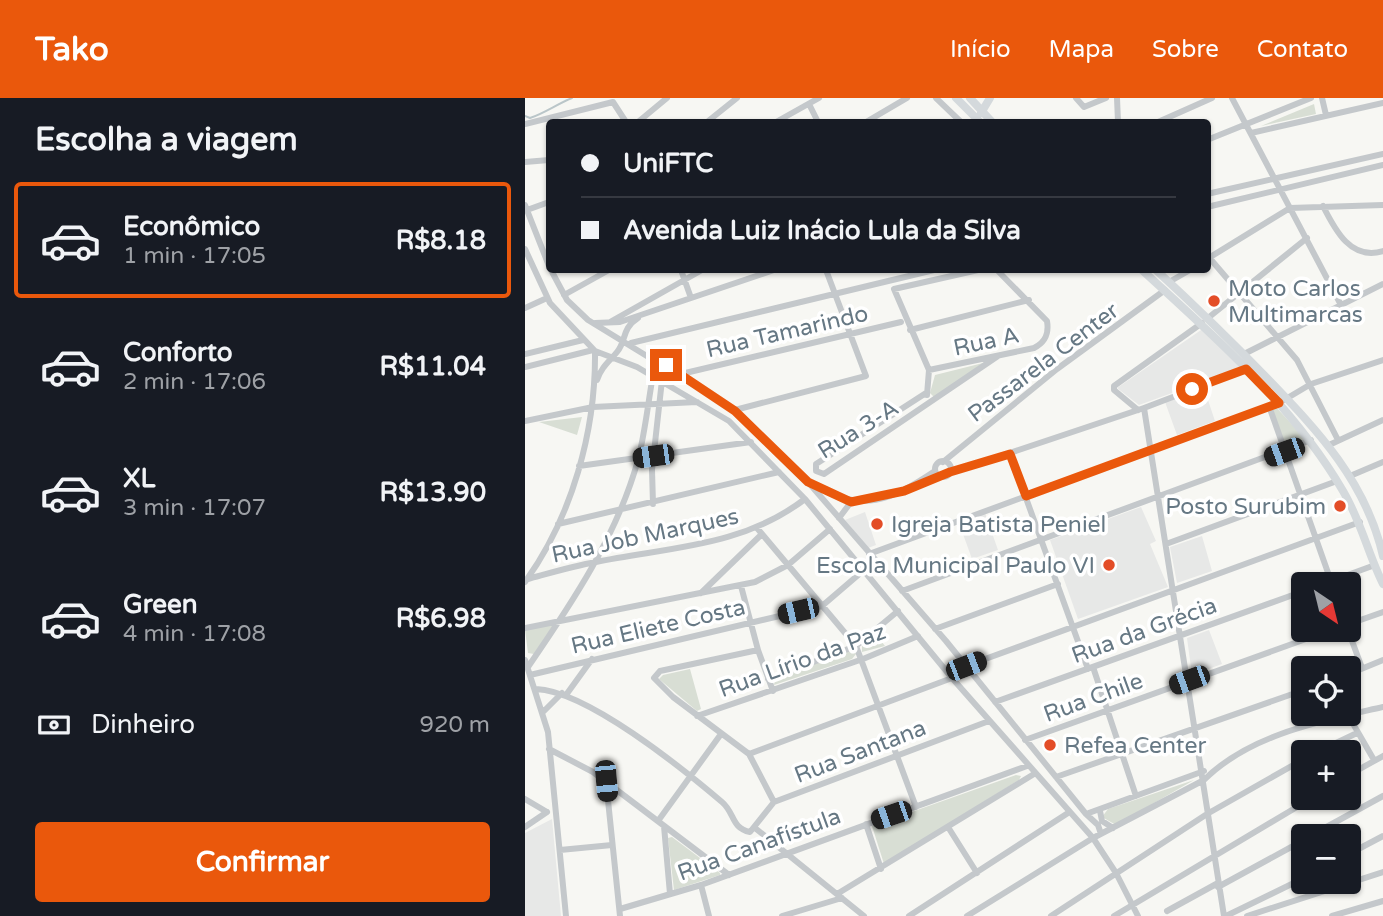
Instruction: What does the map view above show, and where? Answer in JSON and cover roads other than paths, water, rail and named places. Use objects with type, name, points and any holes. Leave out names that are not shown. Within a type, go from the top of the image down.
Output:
[{"type":"main road","points":[[956,98],[981,118]]},
{"type":"main road","points":[[970,98],[981,118]]},
{"type":"main road","points":[[981,118],[990,98]]},
{"type":"main road","points":[[1147,273],[1167,286],[1244,355],[1283,401],[1311,440],[1360,522],[1383,584]]},
{"type":"main road","points":[[1158,273],[1167,286]]},
{"type":"main road","points":[[1205,320],[1246,369],[1329,445],[1339,458],[1364,500],[1381,538],[1383,556]]},
{"type":"main road","points":[[1327,466],[1331,458],[1339,458]]},
{"type":"main road","points":[[1367,544],[1375,548],[1381,538]]},
{"type":"street","points":[[642,119],[667,98]]},
{"type":"street","points":[[711,119],[737,98]]},
{"type":"street","points":[[782,119],[819,98]]},
{"type":"street","points":[[871,119],[907,98]]},
{"type":"street","points":[[936,98],[957,119]]},
{"type":"street","points":[[1076,98],[1084,107],[1106,98]]},
{"type":"street","points":[[1117,98],[1118,119]]},
{"type":"street","points":[[1165,119],[1212,98]]},
{"type":"street","points":[[1233,98],[1341,305]]},
{"type":"street","points":[[1249,130],[1311,98]]},
{"type":"street","points":[[1322,98],[1326,115]]},
{"type":"street","points":[[525,124],[613,102],[624,119]]},
{"type":"street","points":[[1211,139],[1383,103]]},
{"type":"street","points":[[809,104],[816,119]]},
{"type":"street","points":[[1211,193],[1383,154]]},
{"type":"street","points":[[525,162],[546,160]]},
{"type":"street","points":[[1211,206],[1383,165]]},
{"type":"street","points":[[546,203],[526,207],[546,250]]},
{"type":"street","points":[[1211,255],[1290,208],[1383,205]]},
{"type":"street","points":[[1322,206],[1338,234],[1354,249],[1364,253],[1383,251]]},
{"type":"street","points":[[1291,884],[1225,916],[1218,885],[1203,771],[1152,449],[1141,409],[1114,386],[1205,320],[1307,238]]},
{"type":"street","points":[[525,249],[527,260],[547,298],[594,351],[653,375],[729,421],[805,499],[952,678],[1043,785],[1093,838],[1116,873],[1138,916]]},
{"type":"street","points":[[1211,260],[1279,336],[1311,384],[1338,440]]},
{"type":"street","points":[[553,273],[564,295],[591,321],[681,374],[735,411],[808,482],[946,641],[1086,814],[1098,825],[1101,834]]},
{"type":"street","points":[[564,295],[604,273]]},
{"type":"street","points":[[682,273],[691,298]]},
{"type":"street","points":[[605,325],[697,273]]},
{"type":"street","points":[[581,337],[581,325],[591,321],[605,325],[765,273]]},
{"type":"street","points":[[735,411],[864,377],[827,273]]},
{"type":"street","points":[[631,343],[921,273]]},
{"type":"street","points":[[932,402],[926,393],[929,370],[893,292],[894,288],[964,273]]},
{"type":"street","points":[[1000,273],[1029,300]]},
{"type":"street","name":"Passarela Center","points":[[938,473],[938,464],[1057,369],[1186,273]]},
{"type":"street","points":[[1244,355],[1383,284]]},
{"type":"street","points":[[525,308],[547,298]]},
{"type":"street","points":[[910,330],[1029,300]]},
{"type":"street","name":"Rua A","points":[[929,370],[1034,348],[1046,337],[1047,321],[1029,300]]},
{"type":"street","points":[[596,382],[610,358],[618,351],[630,324],[649,312]]},
{"type":"street","name":"Rua Tamarindo","points":[[681,374],[901,322]]},
{"type":"street","points":[[525,354],[581,337]]},
{"type":"street","points":[[525,367],[594,351]]},
{"type":"street","points":[[526,581],[558,524],[579,466],[593,407],[596,382],[594,351]]},
{"type":"street","name":"Rua 3-A","points":[[926,393],[816,464],[815,469],[824,474],[998,356]]},
{"type":"street","points":[[869,554],[1283,401],[1311,384],[1383,360]]},
{"type":"street","points":[[808,482],[851,502],[904,491],[938,473],[1010,454],[1246,369]]},
{"type":"street","points":[[566,916],[560,850],[551,812],[549,749],[543,712],[526,664],[562,618],[621,511],[638,458],[653,375]]},
{"type":"street","points":[[653,504],[653,456],[662,380]]},
{"type":"street","points":[[525,421],[593,407],[647,407],[698,402]]},
{"type":"street","points":[[1269,406],[1328,572]]},
{"type":"street","points":[[1329,445],[1383,420]]},
{"type":"street","points":[[902,591],[1311,440]]},
{"type":"street","points":[[579,466],[751,442]]},
{"type":"street","points":[[1010,454],[1136,796]]},
{"type":"street","points":[[943,461],[949,465],[950,472]]},
{"type":"street","points":[[1350,476],[1383,462]]},
{"type":"street","points":[[558,524],[653,504],[779,472]]},
{"type":"street","points":[[1166,544],[1337,481]]},
{"type":"street","name":"Rua Job Marques","points":[[526,581],[595,562],[697,545],[760,531],[805,499]]},
{"type":"street","points":[[839,518],[851,502]]},
{"type":"street","points":[[966,666],[1360,522]]},
{"type":"street","points":[[525,628],[562,618],[741,586],[767,578],[788,565],[830,529]]},
{"type":"street","points":[[700,594],[760,531],[856,646],[881,707],[916,807]]},
{"type":"street","points":[[1358,572],[1375,565]]},
{"type":"street","name":"Rua Eliete Costa","points":[[530,675],[822,606],[864,570]]},
{"type":"street","points":[[935,629],[1058,584]]},
{"type":"street","points":[[741,586],[758,650],[773,691]]},
{"type":"street","name":"Rua da Grécia","points":[[995,702],[1291,597]]},
{"type":"street","points":[[768,679],[856,646],[898,611]]},
{"type":"street","points":[[1361,620],[1383,612]]},
{"type":"street","points":[[909,626],[918,623],[922,614]]},
{"type":"street","name":"Rua Lírio da Paz","points":[[697,716],[863,659],[918,636]]},
{"type":"street","points":[[932,651],[937,644],[946,641]]},
{"type":"street","name":"Rua Chile","points":[[1025,740],[1297,642]]},
{"type":"street","points":[[1352,642],[1362,668],[1383,660]]},
{"type":"street","points":[[758,650],[660,671],[655,676],[657,684],[749,754],[774,802]]},
{"type":"street","points":[[543,712],[564,694],[592,659]]},
{"type":"street","points":[[525,682],[530,675]]},
{"type":"street","points":[[749,754],[881,707],[952,678]]},
{"type":"street","points":[[536,689],[564,694],[605,715],[726,805],[731,819],[740,828],[750,832],[755,828],[864,916]]},
{"type":"street","points":[[1043,785],[1053,784],[1056,777],[1291,695]]},
{"type":"street","points":[[1361,712],[1383,707]]},
{"type":"street","name":"Rua Santana","points":[[755,828],[774,802],[989,721]]},
{"type":"street","points":[[967,916],[1093,838],[1204,780],[1213,770],[1272,737],[1310,726]]},
{"type":"street","points":[[1353,726],[1374,761]]},
{"type":"street","points":[[1342,740],[1357,733]]},
{"type":"street","points":[[670,894],[661,824],[721,734]]},
{"type":"street","points":[[549,749],[572,759],[606,781],[729,875]]},
{"type":"street","points":[[1361,768],[1383,755]]},
{"type":"street","name":"Rua Canafístula","points":[[620,912],[1027,766],[1031,758],[1039,757]]},
{"type":"street","points":[[1051,916],[1207,814],[1291,766]]},
{"type":"street","points":[[1086,814],[1203,771],[1213,770]]},
{"type":"street","points":[[782,916],[840,896],[1034,774]]},
{"type":"street","points":[[606,781],[620,912]]},
{"type":"street","points":[[1332,824],[1383,796]]},
{"type":"street","points":[[525,799],[551,812]]},
{"type":"street","points":[[1114,916],[1292,810]]},
{"type":"street","points":[[1100,811],[1102,821],[1112,828]]},
{"type":"street","points":[[525,827],[551,812]]},
{"type":"street","points":[[909,916],[1068,813]]},
{"type":"street","points":[[866,824],[881,869]]},
{"type":"street","points":[[948,827],[977,873]]},
{"type":"street","points":[[1361,848],[1383,836]]},
{"type":"street","points":[[560,850],[612,845]]},
{"type":"street","points":[[1167,911],[1291,847]]},
{"type":"street","points":[[1247,916],[1383,872]]},
{"type":"street","points":[[701,885],[709,916]]},
{"type":"street","points":[[1332,916],[1383,901]]},
{"type":"waterway","points":[[525,116],[530,118],[572,98]]},
{"type":"place","name":"Moto Carlos Multimarcas","points":[[1214,301]]},
{"type":"place","name":"Posto Surubim","points":[[1340,506]]},
{"type":"place","name":"Igreja Batista Peniel","points":[[877,524]]},
{"type":"place","name":"Escola Municipal Paulo VI","points":[[1109,565]]},
{"type":"place","name":"Refea Center","points":[[1050,745]]}]
